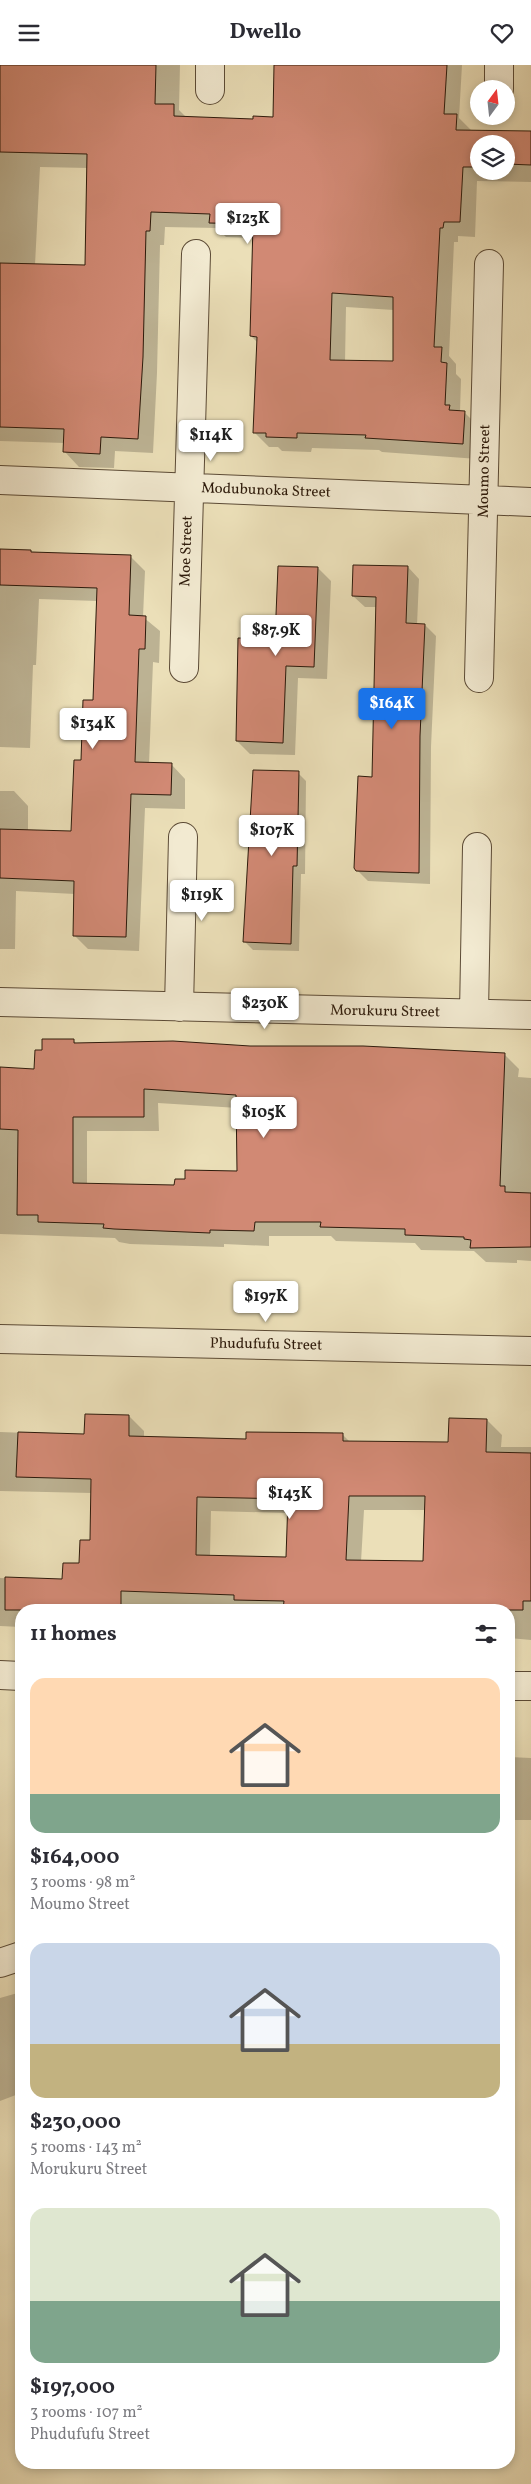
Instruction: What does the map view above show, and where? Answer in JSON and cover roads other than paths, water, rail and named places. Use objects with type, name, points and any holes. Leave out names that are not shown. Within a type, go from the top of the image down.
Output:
[{"type":"street","points":[[499,65],[499,80]]},
{"type":"street","name":"Moe Street","points":[[184,668],[196,254]]},
{"type":"street","name":"Moumo Street","points":[[479,679],[485,499],[488,264]]},
{"type":"street","name":"Modubunoka Street","points":[[0,480],[531,501]]},
{"type":"street","points":[[179,1007],[183,837]]},
{"type":"street","points":[[474,1013],[477,847]]},
{"type":"street","name":"Morukuru Street","points":[[0,1002],[531,1015]]},
{"type":"street","name":"Phudufufu Street","points":[[0,1339],[531,1351]]},
{"type":"street","points":[[0,1675],[15,1675]]},
{"type":"street","points":[[515,1686],[531,1686]]},
{"type":"street","points":[[0,1963],[15,1958]]}]
